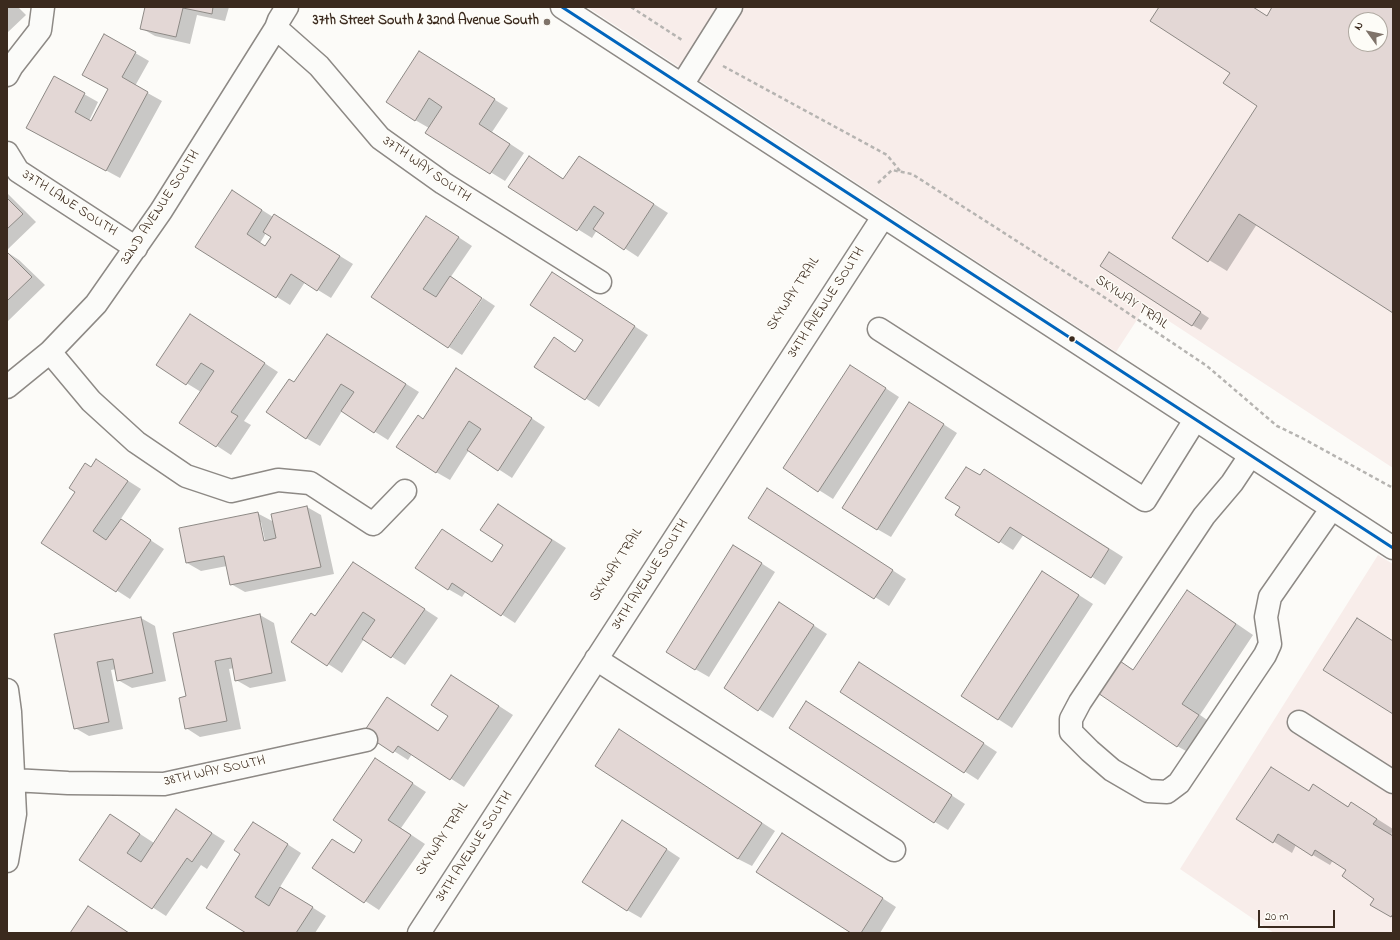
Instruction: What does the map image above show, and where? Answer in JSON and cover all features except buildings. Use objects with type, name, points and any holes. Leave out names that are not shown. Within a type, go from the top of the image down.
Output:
[{"type":"street","points":[[7,75],[12,66],[40,30],[43,7]]},
{"type":"street","name":"32ND AVENUE SOUTH","points":[[7,387],[50,352],[96,304],[165,205],[276,28],[287,7]]},
{"type":"street","points":[[562,7],[1393,548]]},
{"type":"street","points":[[682,85],[731,7]]},
{"type":"street","name":"37TH WAY SOUTH","points":[[276,28],[319,66],[380,138],[442,183],[600,282]]},
{"type":"street","name":"37TH LANE SOUTH","points":[[7,153],[18,171],[136,248]]},
{"type":"street","name":"34TH AVENUE SOUTH","points":[[419,933],[883,217]]},
{"type":"street","points":[[879,329],[1145,500],[1196,420]]},
{"type":"street","points":[[50,352],[91,401],[136,442],[186,476],[231,491],[278,480],[310,483],[373,524],[405,491]]},
{"type":"street","points":[[1250,456],[1232,483],[1204,516],[1080,702],[1071,719],[1071,732],[1112,770],[1148,791],[1167,792],[1179,784],[1265,655],[1270,644],[1266,617],[1270,597],[1332,508]]},
{"type":"street","points":[[596,659],[894,850]]},
{"type":"street","points":[[7,690],[15,814],[7,862]]},
{"type":"street","points":[[1299,722],[1393,782]]},
{"type":"street","name":"38TH WAY SOUTH","points":[[13,780],[68,783],[164,784],[366,740]]},
{"type":"path","points":[[631,7],[725,67],[887,155],[900,172]]},
{"type":"path","points":[[864,204],[879,181],[892,170],[900,172]]},
{"type":"path","name":"SKYWAY TRAIL","points":[[900,172],[912,174],[1098,293],[1200,362],[1277,426],[1302,438],[1393,488]]},
{"type":"shaded area","points":[[587,7],[1393,7],[1393,468],[1146,306],[1116,352]]},
{"type":"shaded area","points":[[1378,555],[1393,564],[1393,933],[1274,933],[1180,869]]},
{"type":"transit line","points":[[562,7],[1393,548]]},
{"type":"place","name":"37th Street South & 32nd Avenue South","points":[[547,22]]}]
